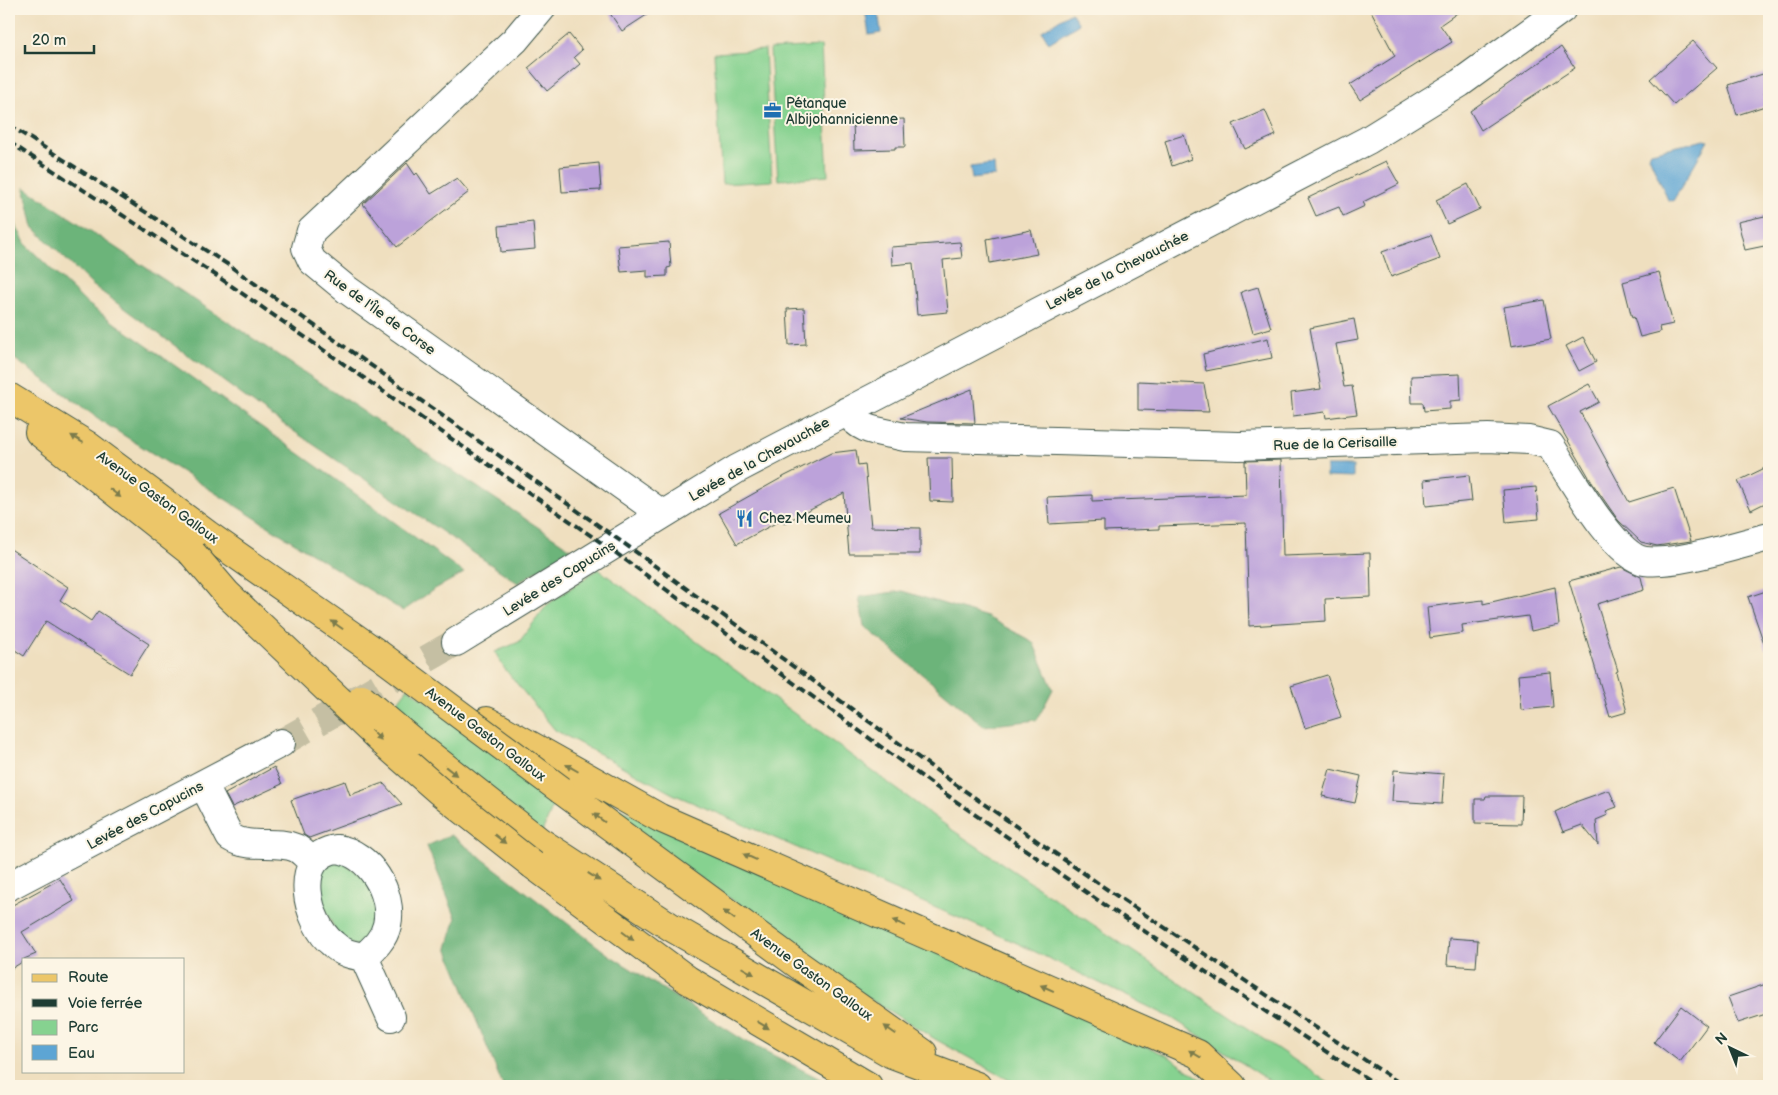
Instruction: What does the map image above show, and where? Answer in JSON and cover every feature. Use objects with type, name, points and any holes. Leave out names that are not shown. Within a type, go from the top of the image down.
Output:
[{"type":"main road","name":"Avenue Gaston Galloux","points":[[9,397],[87,445],[208,535],[377,653],[796,964],[968,1082]]},
{"type":"main road","name":"Avenue Gaston Galloux","points":[[9,408],[192,554],[536,853],[671,926],[892,1054],[968,1082]]},
{"type":"main road","points":[[377,653],[487,721],[660,818],[1198,1054],[1232,1086]]},
{"type":"main road","points":[[536,853],[688,980],[868,1086]]},
{"type":"street","name":"Rue de l'Île de Corse","points":[[541,9],[515,40],[311,231],[306,248],[312,261],[346,289],[662,514]]},
{"type":"street","name":"Levée de la Chevauchée","points":[[662,514],[737,469],[1368,140],[1460,83],[1562,9]]},
{"type":"street","name":"Rue de la Cerisaille","points":[[847,411],[854,422],[861,427],[905,437],[1185,446],[1488,438],[1529,440],[1550,445],[1611,538],[1626,553],[1644,561],[1668,561],[1769,537]]},
{"type":"street","name":"Levée des Capucins","points":[[456,642],[662,514]]},
{"type":"street","name":"Levée des Capucins","points":[[9,886],[281,743]]},
{"type":"street","points":[[203,784],[230,836],[245,843],[275,844],[297,848],[312,861]]},
{"type":"street","points":[[324,850],[350,850],[366,862],[379,879],[386,902],[387,925],[378,944],[364,956],[347,954],[331,944],[319,925],[311,905],[307,884],[312,861],[324,850]]},
{"type":"street","points":[[364,956],[391,1017]]},
{"type":"green space","points":[[821,46],[828,176],[778,180],[770,49]]},
{"type":"green space","points":[[765,50],[772,181],[722,184],[714,53]]},
{"type":"green space","points":[[24,187],[571,549],[518,583],[261,409],[91,284],[33,227]]},
{"type":"green space","points":[[9,211],[26,245],[85,302],[464,573],[433,590],[403,611],[109,426],[9,355]]},
{"type":"green space","points":[[598,569],[951,829],[1333,1086],[1278,1086],[1172,1018],[1017,943],[673,794],[555,730],[504,668],[495,652],[519,642],[547,605]]},
{"type":"green space","points":[[902,591],[987,617],[1033,642],[1053,689],[1037,720],[984,726],[864,626],[859,597]]},
{"type":"green space","points":[[408,688],[557,797],[541,834],[389,713]]},
{"type":"green space","points":[[600,800],[1168,1056],[1211,1086],[1020,1086],[935,1039],[868,998],[799,946],[596,806]]},
{"type":"green space","points":[[451,835],[609,955],[745,1041],[834,1086],[503,1086],[447,948],[456,918],[427,846]]},
{"type":"green space","points":[[339,859],[373,884],[379,930],[360,947],[340,940],[317,893],[320,864]]},
{"type":"water","points":[[865,9],[878,9],[881,33],[869,35]]},
{"type":"water","points":[[1071,12],[1079,24],[1049,43],[1042,31]]},
{"type":"water","points":[[1705,140],[1708,141],[1673,201],[1668,200],[1649,156],[1651,152]]},
{"type":"water","points":[[994,164],[995,176],[972,179],[970,167]]},
{"type":"water","points":[[1326,466],[1353,466],[1353,478],[1326,477]]},
{"type":"building","points":[[607,9],[656,9],[622,31]]},
{"type":"building","points":[[1370,9],[1463,9],[1440,25],[1452,42],[1360,100],[1350,85],[1395,56]]},
{"type":"building","points":[[569,34],[582,50],[574,57],[580,64],[547,91],[528,68]]},
{"type":"building","points":[[1693,41],[1717,68],[1674,105],[1650,79]]},
{"type":"building","points":[[1561,47],[1575,68],[1481,130],[1470,111]]},
{"type":"building","points":[[1769,72],[1769,92],[1764,93],[1768,105],[1737,115],[1728,85]]},
{"type":"building","points":[[1265,110],[1276,135],[1245,149],[1233,124]]},
{"type":"building","points":[[904,119],[905,147],[854,150],[853,121]]},
{"type":"building","points":[[1184,135],[1191,159],[1172,166],[1165,141]]},
{"type":"building","points":[[1386,161],[1399,184],[1363,202],[1365,206],[1343,216],[1339,207],[1316,216],[1308,198]]},
{"type":"building","points":[[407,163],[415,175],[417,173],[431,194],[457,178],[469,192],[397,247],[363,204]]},
{"type":"building","points":[[599,163],[601,190],[562,192],[560,167]]},
{"type":"building","points":[[1468,184],[1480,209],[1447,224],[1436,200]]},
{"type":"building","points":[[1769,215],[1769,245],[1745,250],[1738,222]]},
{"type":"building","points":[[533,222],[535,249],[501,252],[499,226]]},
{"type":"building","points":[[1031,230],[1037,254],[990,263],[987,239]]},
{"type":"building","points":[[1431,235],[1440,259],[1391,277],[1382,252]]},
{"type":"building","points":[[669,242],[671,267],[667,268],[667,276],[647,277],[647,270],[621,272],[618,246]]},
{"type":"building","points":[[960,242],[962,258],[943,260],[948,312],[917,315],[913,263],[892,265],[891,247]]},
{"type":"building","points":[[1659,272],[1673,324],[1659,327],[1660,332],[1640,337],[1634,317],[1632,318],[1623,282]]},
{"type":"building","points":[[1258,287],[1271,328],[1253,333],[1241,292]]},
{"type":"building","points":[[1544,300],[1551,339],[1511,346],[1504,307]]},
{"type":"building","points":[[804,308],[806,344],[789,345],[787,309]]},
{"type":"building","points":[[1354,319],[1358,340],[1336,344],[1344,387],[1352,386],[1357,414],[1326,418],[1325,412],[1293,416],[1291,393],[1321,389],[1310,328]]},
{"type":"building","points":[[1583,337],[1596,362],[1579,371],[1566,346]]},
{"type":"building","points":[[1268,338],[1272,358],[1206,371],[1203,354]]},
{"type":"building","points":[[1460,374],[1461,400],[1450,401],[1450,409],[1424,411],[1423,403],[1412,403],[1411,376]]},
{"type":"building","points":[[1138,381],[1204,384],[1209,412],[1138,410]]},
{"type":"building","points":[[1589,384],[1599,402],[1580,412],[1629,502],[1674,488],[1691,541],[1657,546],[1641,542],[1618,520],[1593,484],[1548,406]]},
{"type":"building","points":[[972,389],[975,423],[927,422],[901,418]]},
{"type":"building","points":[[856,450],[858,465],[865,464],[871,527],[920,528],[920,554],[849,554],[844,493],[784,523],[783,519],[737,544],[719,513],[831,453]]},
{"type":"building","points":[[928,458],[952,458],[953,502],[930,501]]},
{"type":"building","points":[[1281,460],[1283,556],[1370,553],[1371,597],[1325,599],[1326,621],[1249,626],[1246,523],[1159,526],[1159,529],[1104,531],[1104,521],[1049,524],[1047,497],[1092,495],[1092,501],[1246,495],[1245,461]]},
{"type":"building","points":[[1769,466],[1769,501],[1751,510],[1738,481]]},
{"type":"building","points":[[1469,475],[1472,501],[1426,506],[1424,480]]},
{"type":"building","points":[[1536,487],[1539,519],[1506,522],[1503,490]]},
{"type":"building","points":[[9,548],[68,587],[60,600],[91,621],[98,611],[149,644],[130,674],[46,621],[24,656],[9,646]]},
{"type":"building","points":[[1621,567],[1641,577],[1644,590],[1597,604],[1618,671],[1616,672],[1627,712],[1610,717],[1569,581]]},
{"type":"building","points":[[1555,587],[1559,625],[1531,631],[1528,616],[1462,625],[1463,633],[1430,638],[1427,607],[1483,600],[1483,604]]},
{"type":"building","points":[[1769,590],[1769,648],[1766,649],[1748,597]]},
{"type":"building","points":[[1550,672],[1553,707],[1521,710],[1518,675]]},
{"type":"building","points":[[1327,675],[1341,717],[1305,728],[1291,686]]},
{"type":"building","points":[[274,767],[282,784],[232,807],[225,794]]},
{"type":"building","points":[[1330,769],[1361,776],[1355,803],[1322,796]]},
{"type":"building","points":[[1394,770],[1444,774],[1442,804],[1392,801]]},
{"type":"building","points":[[345,781],[350,795],[383,783],[402,804],[309,838],[304,835],[291,800]]},
{"type":"building","points":[[1609,790],[1617,807],[1606,811],[1608,815],[1596,820],[1598,845],[1582,825],[1563,832],[1555,812],[1578,801]]},
{"type":"building","points":[[1486,796],[1522,796],[1521,824],[1475,823],[1475,799],[1485,799]]},
{"type":"building","points":[[60,879],[74,901],[22,932],[36,954],[22,958],[22,962],[9,970],[9,907]]},
{"type":"building","points":[[1449,938],[1478,940],[1476,967],[1447,965]]},
{"type":"building","points":[[1769,983],[1769,1013],[1738,1023],[1728,997]]},
{"type":"building","points":[[1681,1006],[1707,1026],[1680,1062],[1654,1042]]},
{"type":"tunnel","points":[[281,743],[456,642]]},
{"type":"railway","points":[[9,125],[227,264],[629,547],[955,784],[1108,890],[1404,1086]]},
{"type":"railway","points":[[9,142],[217,276],[616,553],[947,795],[1099,901],[1378,1086]]},
{"type":"place","name":"Pétanque Albijohannicienne","points":[[772,111]]},
{"type":"place","name":"Chez Meumeu","points":[[745,518]]}]
